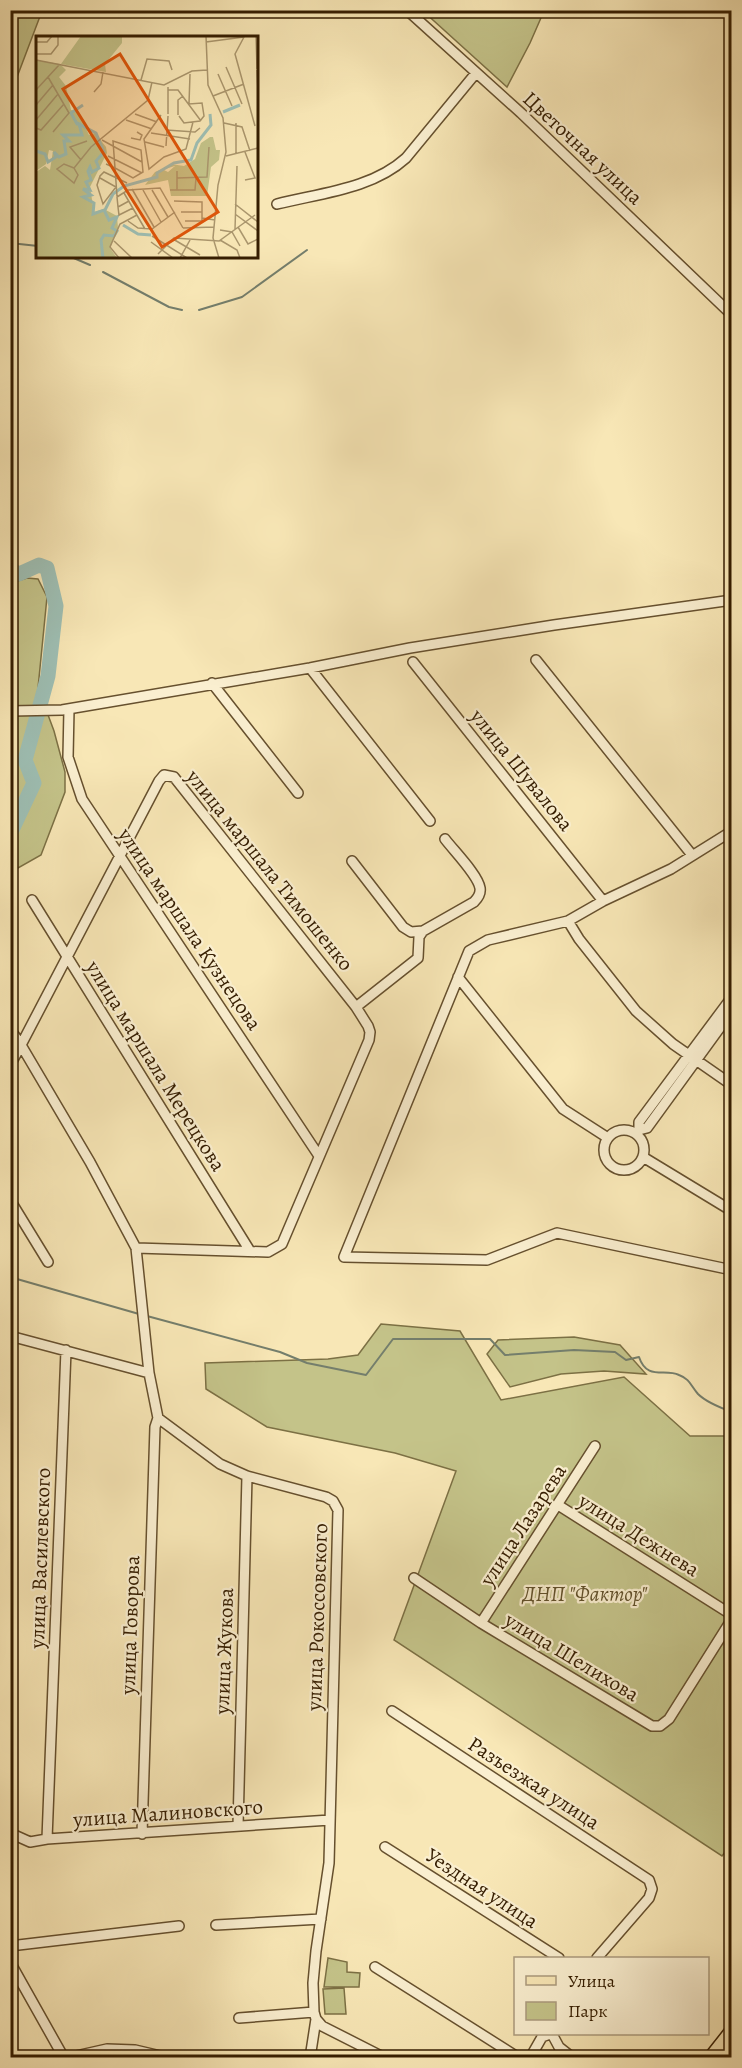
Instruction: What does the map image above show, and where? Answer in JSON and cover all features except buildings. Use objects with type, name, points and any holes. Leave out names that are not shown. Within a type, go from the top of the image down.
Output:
[{"type":"main road","points":[[710,2058],[732,2030]]},
{"type":"street","name":"Цветочная улица","points":[[407,10],[521,113],[732,315]]},
{"type":"street","points":[[277,204],[372,180],[393,170],[406,159],[476,73]]},
{"type":"street","points":[[10,711],[65,709],[310,668],[410,648],[732,600]]},
{"type":"street","points":[[536,660],[692,855]]},
{"type":"street","name":"улица Шувалова","points":[[413,662],[603,901]]},
{"type":"street","points":[[310,668],[430,821]]},
{"type":"street","points":[[212,683],[297,793]]},
{"type":"street","name":"улица маршала Кузнецова","points":[[65,709],[68,757],[82,799],[320,1156]]},
{"type":"street","name":"улица маршала Тимошенко","points":[[10,1065],[159,781],[164,775],[174,777],[356,1007],[368,1026],[369,1040],[282,1244],[268,1252],[136,1248]]},
{"type":"street","points":[[732,831],[671,868],[568,921],[488,940],[469,951],[344,1257],[487,1260],[557,1233],[732,1270]]},
{"type":"street","points":[[403,927],[411,932],[423,931],[479,897],[480,889],[476,879],[445,839]]},
{"type":"street","points":[[352,861],[420,949]]},
{"type":"street","name":"улица маршала Мерецкова","points":[[32,900],[250,1251]]},
{"type":"street","points":[[568,921],[579,939],[636,1011],[673,1044],[732,1085]]},
{"type":"street","points":[[356,1007],[418,958],[419,937],[423,931]]},
{"type":"street","points":[[458,977],[563,1108],[608,1138]]},
{"type":"street","points":[[638,1132],[644,1149],[643,1157],[638,1164],[630,1169],[621,1170],[612,1166],[606,1158],[604,1148],[608,1138],[621,1130],[638,1132],[646,1128],[732,997]]},
{"type":"street","points":[[693,1057],[732,1011]]},
{"type":"street","points":[[10,1029],[90,1162],[136,1248],[149,1373],[158,1418]]},
{"type":"street","points":[[643,1157],[732,1211]]},
{"type":"street","points":[[10,1200],[48,1262]]},
{"type":"street","points":[[10,1336],[149,1373]]},
{"type":"street","name":"улица Василевского","points":[[47,1839],[66,1350]]},
{"type":"street","name":"улица Рокоссовского","points":[[158,1418],[220,1464],[247,1476],[326,1497],[333,1501],[338,1510],[329,1863],[313,1983],[315,2016],[310,2058]]},
{"type":"street","name":"улица Говорова","points":[[142,1834],[155,1427],[158,1418]]},
{"type":"street","name":"улица Лазарева","points":[[481,1623],[595,1446]]},
{"type":"street","name":"улица Жукова","points":[[238,1826],[247,1476]]},
{"type":"street","name":"улица Дежнева","points":[[558,1505],[732,1617]]},
{"type":"street","name":"улица Шелихова","points":[[414,1578],[481,1623],[652,1726],[660,1726],[669,1719],[732,1617]]},
{"type":"street","name":"Разъезжая улица","points":[[392,1711],[649,1880],[652,1889],[649,1898],[599,1957]]},
{"type":"street","name":"улица Малиновского","points":[[10,1833],[30,1842],[330,1820]]},
{"type":"street","name":"Уездная улица","points":[[386,1847],[556,1957]]},
{"type":"street","points":[[216,1925],[321,1919]]},
{"type":"street","points":[[10,1946],[179,1926]]},
{"type":"street","points":[[10,1962],[66,2058],[106,2049],[169,2058]]},
{"type":"street","points":[[375,1967],[519,2058]]},
{"type":"street","points":[[239,2019],[315,2016],[322,2026],[385,2058]]},
{"type":"street","points":[[530,2058],[542,2037],[548,2035]]},
{"type":"street","points":[[552,2035],[559,2047],[573,2058]]},
{"type":"green space","points":[[10,11],[42,11],[11,93],[10,93]]},
{"type":"green space","points":[[423,11],[544,11],[507,87]]},
{"type":"green space","points":[[27,578],[38,579],[47,597],[38,688],[54,731],[65,772],[65,792],[41,855],[11,872],[11,583]]},
{"type":"green space","name":"ДНП \"Фактор\"","points":[[381,1324],[460,1331],[501,1400],[624,1377],[690,1436],[731,1436],[732,1843],[722,1856],[394,1640],[456,1471],[395,1453],[267,1427],[206,1389],[205,1363],[328,1359],[358,1355]]},
{"type":"green space","points":[[574,1337],[620,1345],[646,1374],[604,1371],[561,1374],[510,1387],[487,1354],[498,1340]]},
{"type":"green space","points":[[328,1958],[347,1962],[347,1972],[360,1973],[359,1987],[324,1987]]},
{"type":"green space","points":[[344,1988],[346,2014],[325,2014],[323,1989]]},
{"type":"waterway","points":[[10,243],[36,246]]},
{"type":"waterway","points":[[199,310],[242,297],[307,250]]},
{"type":"waterway","points":[[74,258],[90,265]]},
{"type":"waterway","points":[[103,272],[169,307],[182,310]]},
{"type":"waterway","points":[[10,569],[19,574],[39,565],[47,568],[56,606],[48,676],[25,760],[34,783],[10,834]]},
{"type":"waterway","points":[[10,1277],[139,1314]]},
{"type":"waterway","points":[[147,1316],[280,1352],[307,1363],[366,1375],[393,1339],[490,1339],[505,1355],[574,1350],[615,1352],[626,1360],[639,1357],[642,1364],[651,1371],[674,1373],[683,1377],[701,1397],[732,1412]]}]
